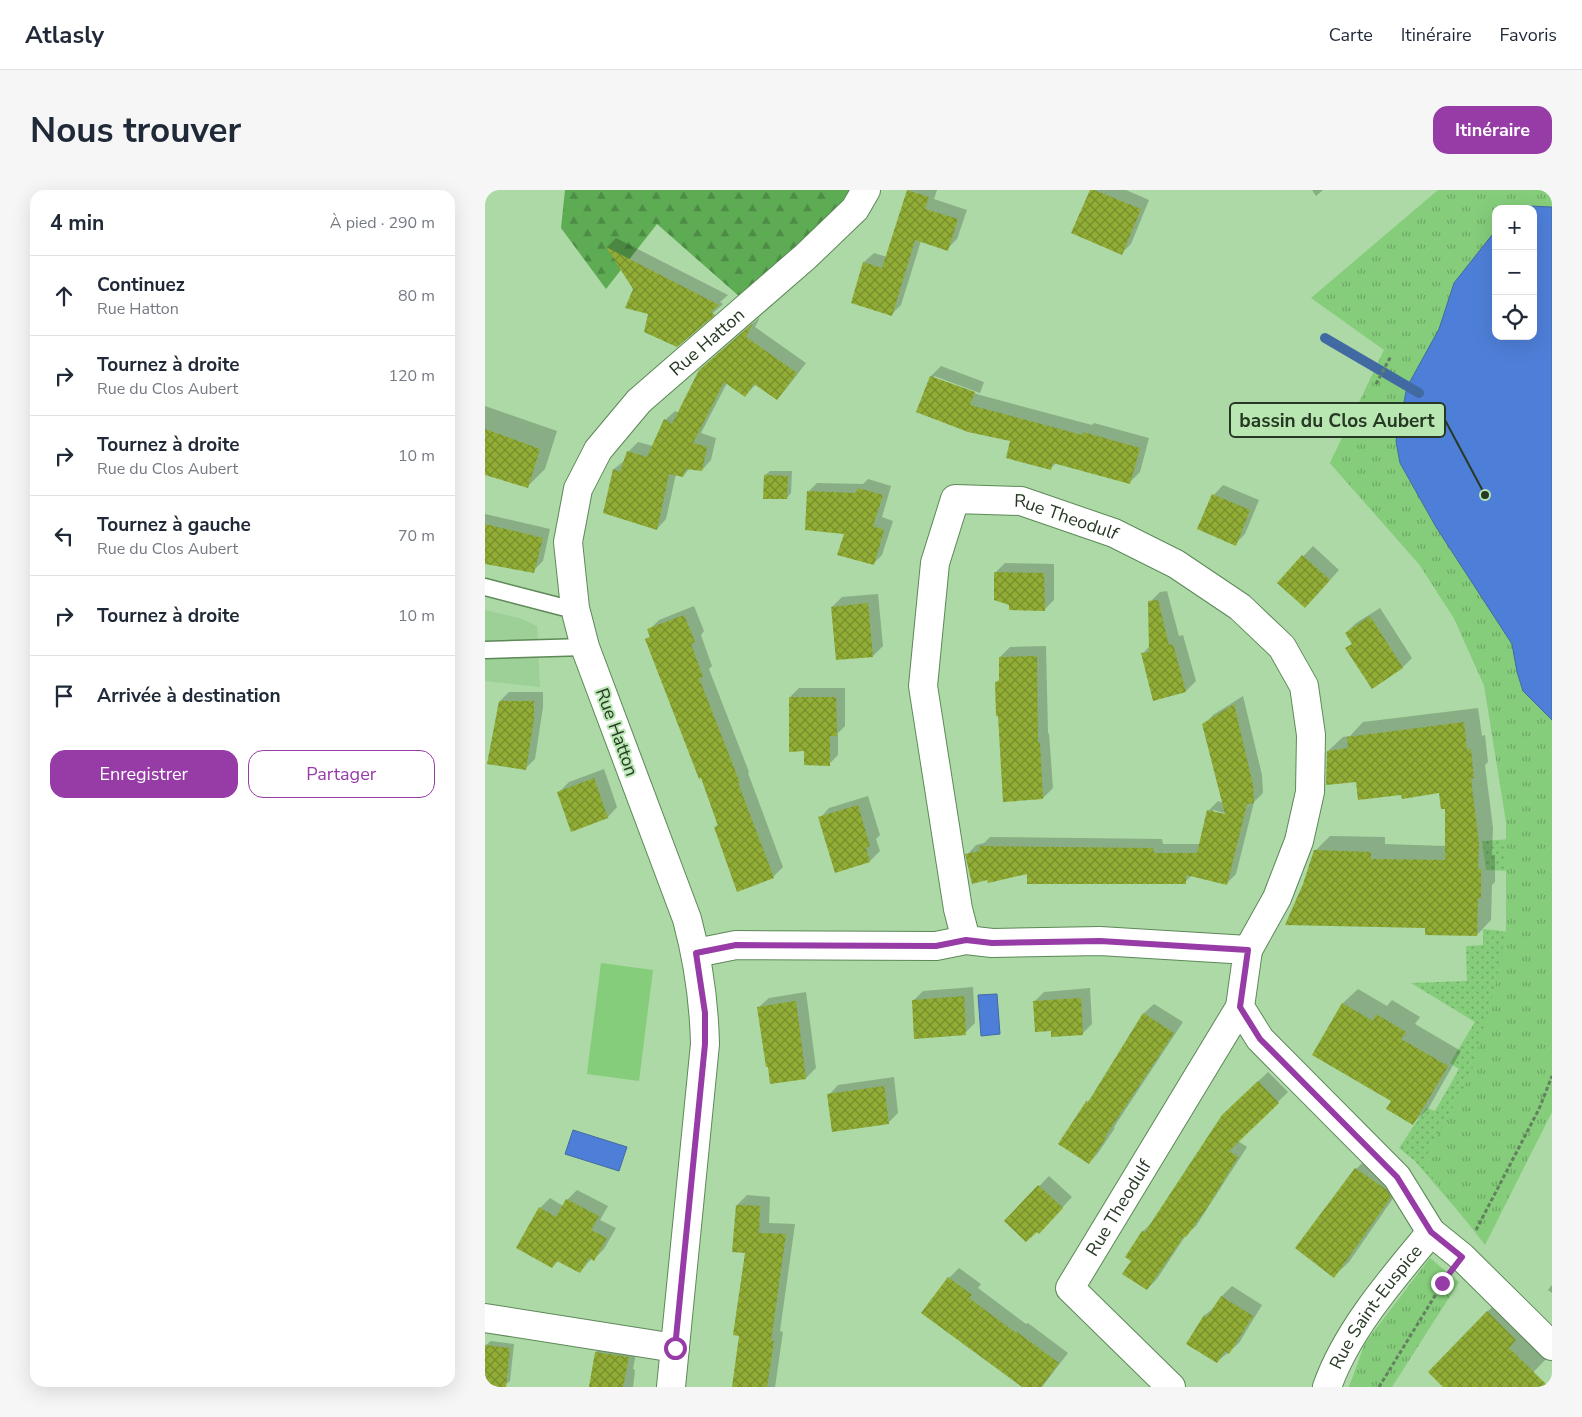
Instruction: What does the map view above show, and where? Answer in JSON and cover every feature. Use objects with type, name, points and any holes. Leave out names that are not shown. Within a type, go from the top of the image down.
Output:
[{"type":"street","name":"Rue Hatton","points":[[671,1387],[705,1044],[705,1013],[696,953],[687,919],[585,647],[575,608],[568,542],[578,489],[598,450],[639,401],[805,257],[855,209],[866,190]]},
{"type":"street","name":"Rue Theodulf","points":[[966,940],[958,909],[923,686],[935,563],[955,499],[1021,501],[1114,533],[1176,564],[1240,607],[1282,647],[1304,686],[1311,735],[1310,792],[1299,841],[1277,898],[1251,944]]},
{"type":"street","points":[[696,953],[736,945],[936,946],[966,940],[992,943],[1100,941],[1251,944],[1240,1007],[1260,1039],[1397,1177],[1431,1232],[1462,1257],[1552,1346]]},
{"type":"street","name":"Rue Theodulf","points":[[1171,1387],[1070,1288],[1240,1007]]},
{"type":"street","name":"Rue Saint-Euspice","points":[[1327,1387],[1332,1373],[1357,1326],[1431,1232]]},
{"type":"street","points":[[485,1318],[675,1348]]},
{"type":"lane","points":[[485,586],[562,607],[575,608]]},
{"type":"lane","points":[[485,650],[585,647]]},
{"type":"path","points":[[1376,384],[1391,356]]},
{"type":"path","points":[[1379,1387],[1442,1283],[1462,1257],[1539,1109],[1552,1076]]},
{"type":"shaded area","points":[[485,610],[522,619],[537,626],[540,687],[485,681]]},
{"type":"green space","points":[[565,190],[862,190],[740,297],[657,224],[606,289],[561,228]]},
{"type":"green space","points":[[1438,190],[1552,190],[1552,1112],[1485,1245],[1422,1164],[1470,1076],[1496,984],[1506,931],[1506,822],[1484,685],[1454,618],[1419,564],[1330,463],[1384,350],[1311,298]]},
{"type":"green space","points":[[1373,374],[1401,396],[1388,432],[1384,453],[1416,499],[1466,580],[1496,635],[1535,748],[1539,796],[1552,815],[1552,945],[1519,945],[1507,1026],[1517,1030],[1512,1064],[1528,1067],[1545,1035],[1552,1042],[1552,1051],[1526,1119],[1470,1225],[1415,1161],[1399,1148],[1426,1108],[1435,1111],[1459,1069],[1450,1063],[1475,1022],[1411,983],[1467,981],[1466,946],[1483,945],[1483,929],[1511,932],[1510,871],[1486,870],[1482,841],[1511,839],[1484,685],[1454,618],[1419,564],[1330,463]]},
{"type":"green space","points":[[601,963],[653,970],[639,1081],[587,1074]]},
{"type":"green space","points":[[1430,1258],[1459,1282],[1392,1387],[1349,1387],[1365,1343]]},
{"type":"water","points":[[1537,206],[1552,207],[1552,720],[1523,691],[1517,672],[1512,644],[1436,527],[1400,463],[1396,441],[1407,387],[1439,329],[1454,283],[1492,235],[1492,340],[1537,340]]},
{"type":"water","points":[[997,994],[1000,1034],[981,1036],[978,995]]},
{"type":"water","points":[[573,1130],[627,1147],[619,1171],[565,1154]]},
{"type":"building","points":[[907,190],[929,197],[925,209],[958,219],[948,251],[915,240],[892,316],[851,303],[863,262],[882,268]]},
{"type":"building","points":[[1090,190],[1141,209],[1122,255],[1071,233]]},
{"type":"building","points":[[606,247],[719,305],[711,312],[715,315],[677,347],[644,332],[648,314],[625,308],[633,289]]},
{"type":"building","points":[[753,323],[746,337],[797,373],[777,400],[754,384],[745,397],[724,382],[693,443],[707,447],[702,471],[686,469],[683,477],[669,474],[657,530],[603,513],[613,469],[620,472],[627,451],[647,457],[664,419],[672,424],[699,370]]},
{"type":"building","points":[[930,376],[975,392],[970,405],[1082,435],[1083,432],[1140,448],[1130,484],[1053,463],[1051,470],[1006,458],[1010,441],[968,432],[916,412]]},
{"type":"building","points":[[485,429],[540,449],[528,488],[485,475]]},
{"type":"building","points":[[764,475],[788,476],[787,499],[763,499]]},
{"type":"building","points":[[858,488],[883,495],[873,526],[884,530],[874,565],[837,555],[844,534],[805,530],[807,491],[856,493]]},
{"type":"building","points":[[1212,494],[1250,510],[1236,546],[1197,529]]},
{"type":"building","points":[[485,524],[543,538],[534,573],[485,564]]},
{"type":"building","points":[[1302,555],[1330,580],[1305,608],[1277,583]]},
{"type":"building","points":[[994,572],[1044,573],[1045,611],[1009,610],[1009,605],[994,600]]},
{"type":"building","points":[[1158,600],[1169,645],[1173,644],[1186,692],[1153,701],[1141,653],[1149,652],[1148,601]]},
{"type":"building","points":[[868,603],[873,657],[836,660],[831,607]]},
{"type":"building","points":[[684,615],[695,642],[691,644],[703,677],[699,678],[740,783],[738,783],[774,878],[737,892],[714,827],[718,826],[701,778],[699,779],[645,639],[650,637],[647,629]]},
{"type":"building","points":[[1370,616],[1403,668],[1372,689],[1345,648],[1352,644],[1345,633]]},
{"type":"building","points":[[1037,656],[1038,743],[1040,743],[1043,799],[1003,802],[995,682],[999,681],[999,657]]},
{"type":"building","points":[[789,697],[836,697],[837,736],[830,736],[830,766],[804,765],[804,751],[789,752]]},
{"type":"building","points":[[499,701],[534,701],[534,718],[526,770],[487,764]]},
{"type":"building","points":[[1234,704],[1253,785],[1254,803],[1247,804],[1227,885],[1186,875],[1186,884],[1027,884],[1027,874],[988,883],[987,880],[972,884],[965,854],[980,851],[979,846],[1153,848],[1154,853],[1197,853],[1207,810],[1225,814],[1202,724]]},
{"type":"building","points":[[1464,722],[1467,750],[1471,749],[1474,778],[1471,779],[1479,843],[1478,869],[1481,869],[1481,898],[1478,898],[1477,936],[1425,935],[1425,928],[1285,925],[1303,884],[1314,850],[1371,852],[1371,859],[1445,860],[1445,809],[1441,809],[1439,793],[1402,799],[1401,795],[1358,800],[1356,782],[1326,785],[1327,751],[1348,748],[1347,737]]},
{"type":"building","points":[[594,778],[608,818],[571,832],[557,792]]},
{"type":"building","points":[[858,805],[870,846],[866,848],[870,862],[835,873],[818,817]]},
{"type":"building","points":[[964,996],[966,1035],[914,1039],[912,1000]]},
{"type":"building","points":[[1081,998],[1083,1035],[1051,1037],[1051,1031],[1035,1032],[1033,1001]]},
{"type":"building","points":[[796,1001],[806,1079],[770,1084],[757,1007]]},
{"type":"building","points":[[1342,1003],[1373,1021],[1376,1014],[1406,1032],[1401,1039],[1448,1066],[1413,1125],[1386,1109],[1391,1101],[1312,1055]]},
{"type":"building","points":[[1143,1013],[1174,1033],[1089,1164],[1058,1144],[1087,1100],[1087,1104]]},
{"type":"building","points":[[1258,1081],[1279,1103],[1229,1151],[1238,1157],[1205,1211],[1186,1237],[1184,1236],[1147,1290],[1122,1274],[1131,1261],[1125,1257],[1142,1231],[1145,1232],[1222,1115]]},
{"type":"building","points":[[884,1086],[889,1124],[832,1132],[827,1094]]},
{"type":"building","points":[[1355,1168],[1387,1190],[1391,1197],[1334,1278],[1295,1248]]},
{"type":"building","points":[[1038,1185],[1063,1208],[1039,1234],[1037,1232],[1026,1242],[1004,1221]]},
{"type":"building","points":[[566,1199],[599,1216],[591,1230],[607,1238],[594,1261],[589,1258],[580,1273],[557,1261],[552,1268],[516,1248],[539,1207],[556,1217]]},
{"type":"building","points":[[736,1205],[760,1206],[759,1233],[786,1234],[771,1341],[774,1341],[767,1387],[732,1387],[739,1336],[733,1335],[745,1253],[732,1252]]},
{"type":"building","points":[[948,1277],[972,1295],[969,1298],[1059,1363],[1041,1387],[1022,1387],[921,1313]]},
{"type":"building","points":[[1221,1296],[1253,1316],[1229,1354],[1225,1351],[1217,1363],[1186,1344],[1204,1315],[1207,1317]]},
{"type":"building","points":[[1487,1311],[1516,1340],[1509,1348],[1549,1387],[1443,1387],[1428,1372]]},
{"type":"building","points":[[485,1345],[510,1348],[506,1387],[485,1387]]},
{"type":"building","points":[[595,1352],[629,1357],[623,1387],[589,1387]]},
{"type":"waterway","points":[[1325,338],[1419,393]]},
{"type":"place","name":"bassin du Clos Aubert","points":[[1485,495]]},
{"type":"route","points":[[675,1348],[705,1044],[705,1013],[696,953],[736,945],[936,946],[966,940],[992,943],[1100,941],[1248,950],[1240,1007],[1260,1039],[1397,1177],[1431,1232],[1462,1257],[1442,1283]]}]
